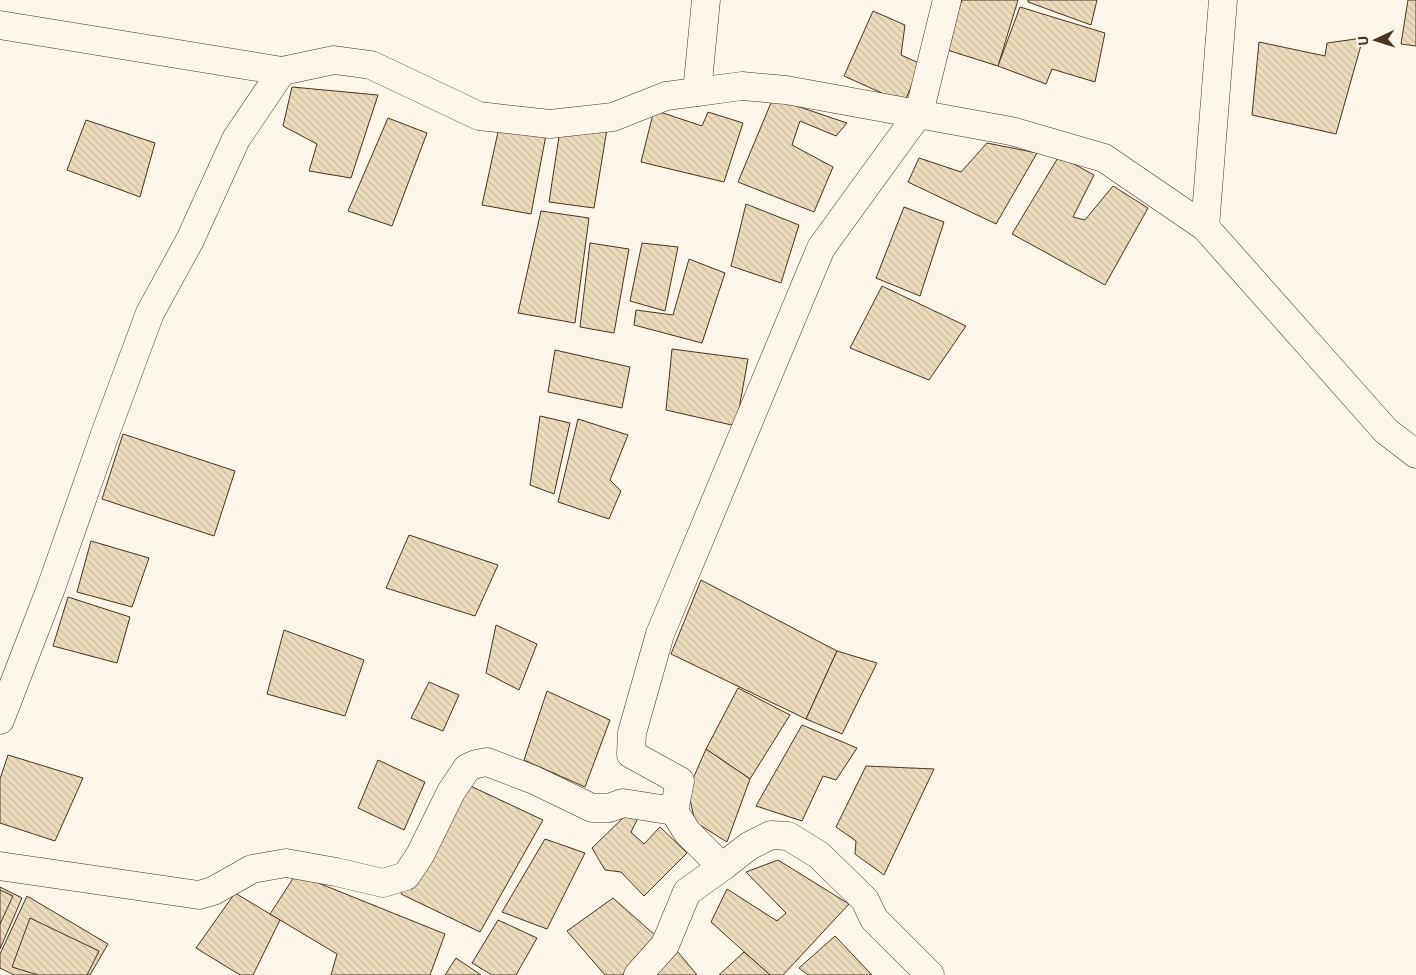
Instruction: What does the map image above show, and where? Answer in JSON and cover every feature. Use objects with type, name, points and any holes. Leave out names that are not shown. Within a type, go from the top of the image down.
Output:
[{"type":"street","points":[[697,92],[706,0]]},
{"type":"street","points":[[722,867],[687,832],[674,811],[680,781],[631,754],[632,733],[660,634],[821,248],[918,113],[947,0]]},
{"type":"street","points":[[1205,227],[1223,0]]},
{"type":"street","points":[[0,25],[282,71],[334,60],[371,65],[479,116],[550,124],[613,117],[666,96],[742,86],[777,89],[1011,131],[1104,158],[1205,227],[1386,431],[1416,454]]},
{"type":"street","points":[[0,720],[51,588],[150,313],[190,240],[236,139],[282,71]]},
{"type":"street","points":[[0,866],[198,895],[213,891],[252,869],[286,863],[383,883],[406,876],[420,855],[451,792],[467,768],[487,762],[534,780],[592,808],[609,808],[623,804],[674,811]]},
{"type":"street","points":[[638,975],[666,945],[687,892],[749,846],[771,835],[788,836],[819,855],[865,900],[874,919],[930,975]]},
{"type":"building","points":[[962,0],[1018,0],[998,66],[944,49]]},
{"type":"building","points":[[1028,0],[1097,0],[1091,25],[1028,2]]},
{"type":"building","points":[[1408,0],[1416,0],[1416,46],[1401,44]]},
{"type":"building","points":[[1020,7],[1105,33],[1095,82],[1052,69],[1046,84],[998,66]]},
{"type":"building","points":[[873,11],[905,25],[901,55],[921,64],[904,103],[844,76]]},
{"type":"building","points":[[1363,38],[1336,134],[1252,115],[1259,42],[1325,56],[1327,43]]},
{"type":"building","points":[[292,87],[378,95],[351,178],[309,171],[317,144],[283,126]]},
{"type":"building","points":[[773,98],[847,123],[836,136],[800,121],[792,145],[833,167],[814,212],[738,182]]},
{"type":"building","points":[[654,110],[702,126],[708,112],[743,123],[724,182],[641,162]]},
{"type":"building","points":[[388,118],[427,133],[392,226],[348,211]]},
{"type":"building","points":[[86,120],[155,143],[140,197],[67,170]]},
{"type":"building","points":[[607,129],[594,208],[549,202],[560,130]]},
{"type":"building","points":[[498,132],[546,135],[531,214],[482,205]]},
{"type":"building","points":[[987,143],[1037,153],[996,224],[908,182],[919,158],[961,172]]},
{"type":"building","points":[[1059,156],[1094,175],[1073,217],[1085,220],[1113,186],[1148,208],[1105,285],[1012,234]]},
{"type":"building","points":[[746,204],[799,225],[781,283],[731,266]]},
{"type":"building","points":[[904,207],[944,222],[920,296],[876,278]]},
{"type":"building","points":[[541,211],[589,218],[575,323],[518,313]]},
{"type":"building","points":[[590,243],[629,249],[614,333],[580,327]]},
{"type":"building","points":[[642,243],[678,247],[665,311],[630,301]]},
{"type":"building","points":[[689,259],[725,273],[702,343],[634,325],[636,310],[673,315]]},
{"type":"building","points":[[882,286],[966,326],[929,380],[850,348]]},
{"type":"building","points":[[672,349],[748,359],[736,426],[666,410]]},
{"type":"building","points":[[555,350],[630,367],[622,408],[548,392]]},
{"type":"building","points":[[540,416],[570,423],[554,494],[530,485]]},
{"type":"building","points":[[578,419],[628,435],[610,480],[621,491],[609,519],[558,502]]},
{"type":"building","points":[[123,434],[235,471],[214,536],[102,499]]},
{"type":"building","points":[[409,535],[498,565],[475,616],[386,588]]},
{"type":"building","points":[[91,541],[149,558],[132,607],[77,592]]},
{"type":"building","points":[[701,580],[837,651],[806,719],[671,654]]},
{"type":"building","points":[[68,597],[130,617],[117,663],[53,646]]},
{"type":"building","points":[[496,625],[537,644],[519,690],[486,673]]},
{"type":"building","points":[[284,630],[364,660],[345,716],[267,694]]},
{"type":"building","points":[[837,651],[877,663],[842,734],[806,719]]},
{"type":"building","points":[[429,682],[459,695],[443,731],[411,718]]},
{"type":"building","points":[[738,688],[790,715],[750,779],[706,749]]},
{"type":"building","points":[[547,691],[610,720],[585,787],[524,760]]},
{"type":"building","points":[[802,725],[857,748],[836,780],[823,776],[802,821],[756,806]]},
{"type":"building","points":[[706,749],[750,779],[727,842],[695,822],[688,790]]},
{"type":"building","points":[[8,755],[83,778],[55,841],[0,823],[0,779]]},
{"type":"building","points":[[378,760],[425,782],[404,830],[358,808]]},
{"type":"building","points":[[866,766],[934,769],[884,875],[855,854],[856,841],[836,827]]},
{"type":"building","points":[[464,783],[543,820],[480,932],[401,894]]},
{"type":"building","points":[[627,814],[638,818],[631,832],[644,844],[660,827],[687,853],[644,896],[621,872],[605,870],[592,848]]},
{"type":"building","points":[[545,839],[585,853],[547,929],[502,912]]},
{"type":"building","points":[[778,860],[849,904],[783,975],[770,975],[711,922],[727,889],[777,921],[786,913],[746,872]]},
{"type":"building","points":[[296,874],[445,934],[430,975],[331,975],[337,954],[270,914]]},
{"type":"building","points":[[0,887],[22,898],[0,949]]},
{"type":"building","points":[[0,890],[13,896],[0,924]]},
{"type":"building","points":[[235,893],[280,920],[253,975],[240,975],[196,948]]},
{"type":"building","points":[[27,896],[108,944],[90,975],[14,975],[0,968],[0,954]]},
{"type":"building","points":[[613,898],[656,936],[622,975],[605,975],[567,931]]},
{"type":"building","points":[[30,918],[99,951],[87,975],[38,975],[12,967]]},
{"type":"building","points":[[498,920],[537,938],[516,975],[492,975],[472,963]]},
{"type":"building","points":[[835,936],[872,975],[808,975],[799,968]]},
{"type":"building","points":[[673,946],[697,975],[649,975]]},
{"type":"building","points":[[744,952],[770,975],[719,975]]},
{"type":"building","points":[[456,958],[481,975],[445,975]]}]
